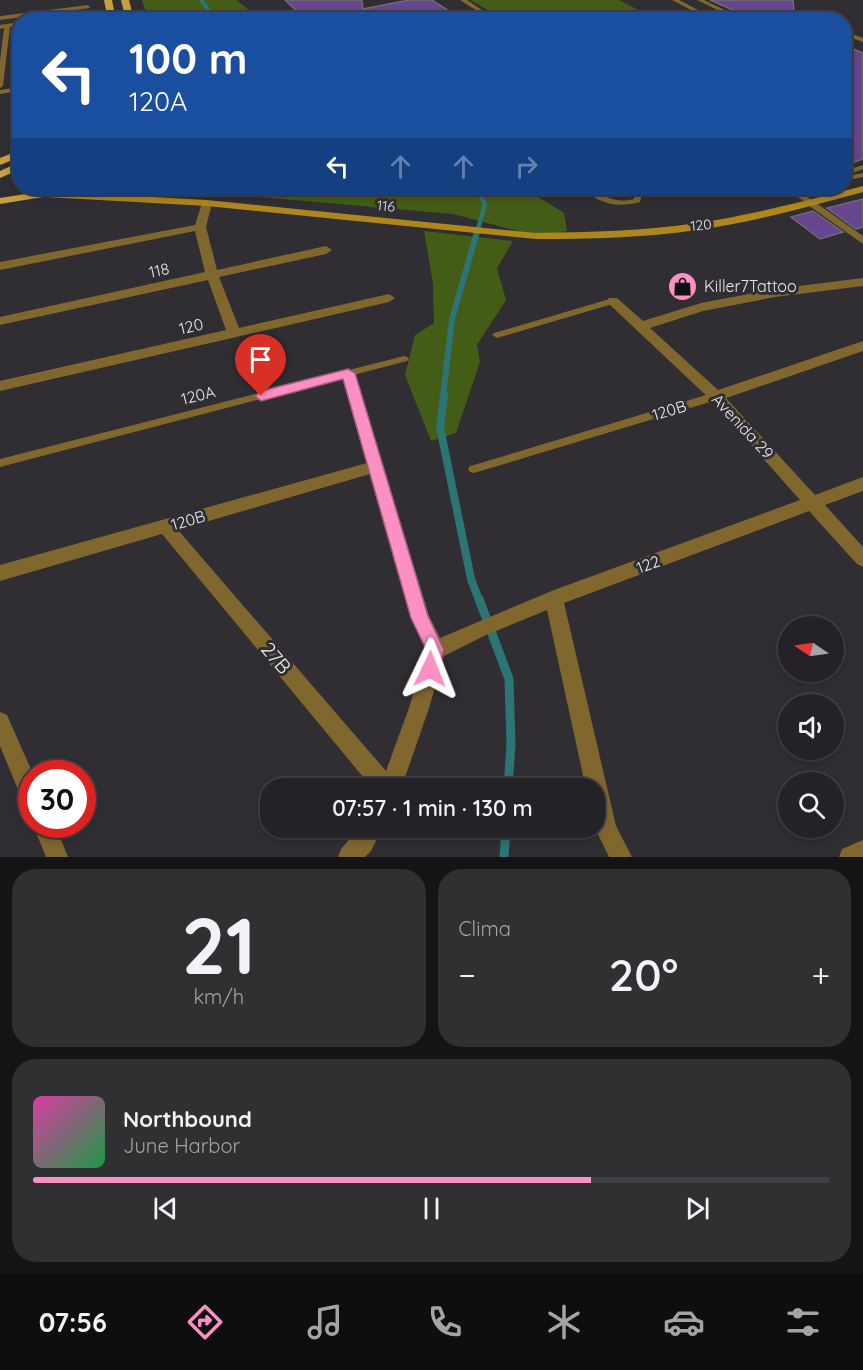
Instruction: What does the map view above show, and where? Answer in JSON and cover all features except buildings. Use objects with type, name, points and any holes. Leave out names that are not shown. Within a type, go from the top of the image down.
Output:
[{"type":"main road","points":[[0,201],[39,195]]},
{"type":"street","name":"116","points":[[63,195],[207,203],[437,226]]},
{"type":"street","name":"120","points":[[437,226],[536,236],[630,233],[718,223],[806,195]]},
{"type":"street","points":[[806,195],[863,241]]},
{"type":"street","points":[[207,203],[200,227],[212,275],[234,333]]},
{"type":"street","points":[[0,266],[200,227]]},
{"type":"street","name":"118","points":[[0,321],[326,250]]},
{"type":"street","points":[[641,326],[722,303],[775,293],[863,282]]},
{"type":"street","name":"120","points":[[0,386],[389,297]]},
{"type":"street","name":"Avenida 29","points":[[613,302],[716,396],[815,503],[863,559]]},
{"type":"street","name":"120B","points":[[716,396],[863,346]]},
{"type":"street","points":[[348,373],[420,618],[436,650],[419,708],[393,778]]},
{"type":"street","name":"120B","points":[[0,573],[377,466]]},
{"type":"street","name":"122","points":[[436,650],[464,634],[517,615],[554,598],[863,484]]},
{"type":"street","name":"27B","points":[[165,526],[380,778]]},
{"type":"street","points":[[554,598],[606,830],[621,857]]},
{"type":"street","points":[[0,722],[18,764]]},
{"type":"street","points":[[49,838],[57,857]]},
{"type":"street","points":[[349,857],[366,838]]},
{"type":"street","points":[[850,857],[863,851]]},
{"type":"lane","points":[[463,0],[482,12]]},
{"type":"lane","points":[[675,0],[699,12]]},
{"type":"lane","points":[[700,0],[726,12]]},
{"type":"lane","points":[[48,12],[88,7]]},
{"type":"lane","points":[[0,86],[4,26]]},
{"type":"lane","points":[[595,195],[604,202],[625,204],[637,200],[640,195]]},
{"type":"lane","points":[[497,335],[613,302]]},
{"type":"lane","name":"120A","points":[[0,463],[405,359]]},
{"type":"lane","name":"120B","points":[[474,469],[716,396]]},
{"type":"green space","points":[[142,0],[237,0],[251,12],[146,12]]},
{"type":"green space","points":[[470,0],[619,0],[642,12],[491,12]]},
{"type":"green space","points":[[231,195],[535,195],[564,213],[567,231],[536,236],[453,214]]},
{"type":"green space","points":[[424,231],[513,241],[497,268],[506,300],[477,345],[480,362],[456,433],[431,441],[405,375],[415,335],[434,323],[433,284]]},
{"type":"waterway","points":[[201,0],[210,12]]},
{"type":"waterway","points":[[477,233],[485,204],[480,195]]},
{"type":"waterway","points":[[443,396],[452,319],[477,232]]},
{"type":"waterway","points":[[444,394],[440,427],[471,579],[479,600]]},
{"type":"waterway","points":[[479,599],[509,679],[511,744],[509,778]]},
{"type":"waterway","points":[[504,857],[505,838]]},
{"type":"place","name":"Killer7Tattoo","points":[[683,286]]},
{"type":"route","points":[[261,396],[348,373],[420,618],[436,650],[430,669]]}]
